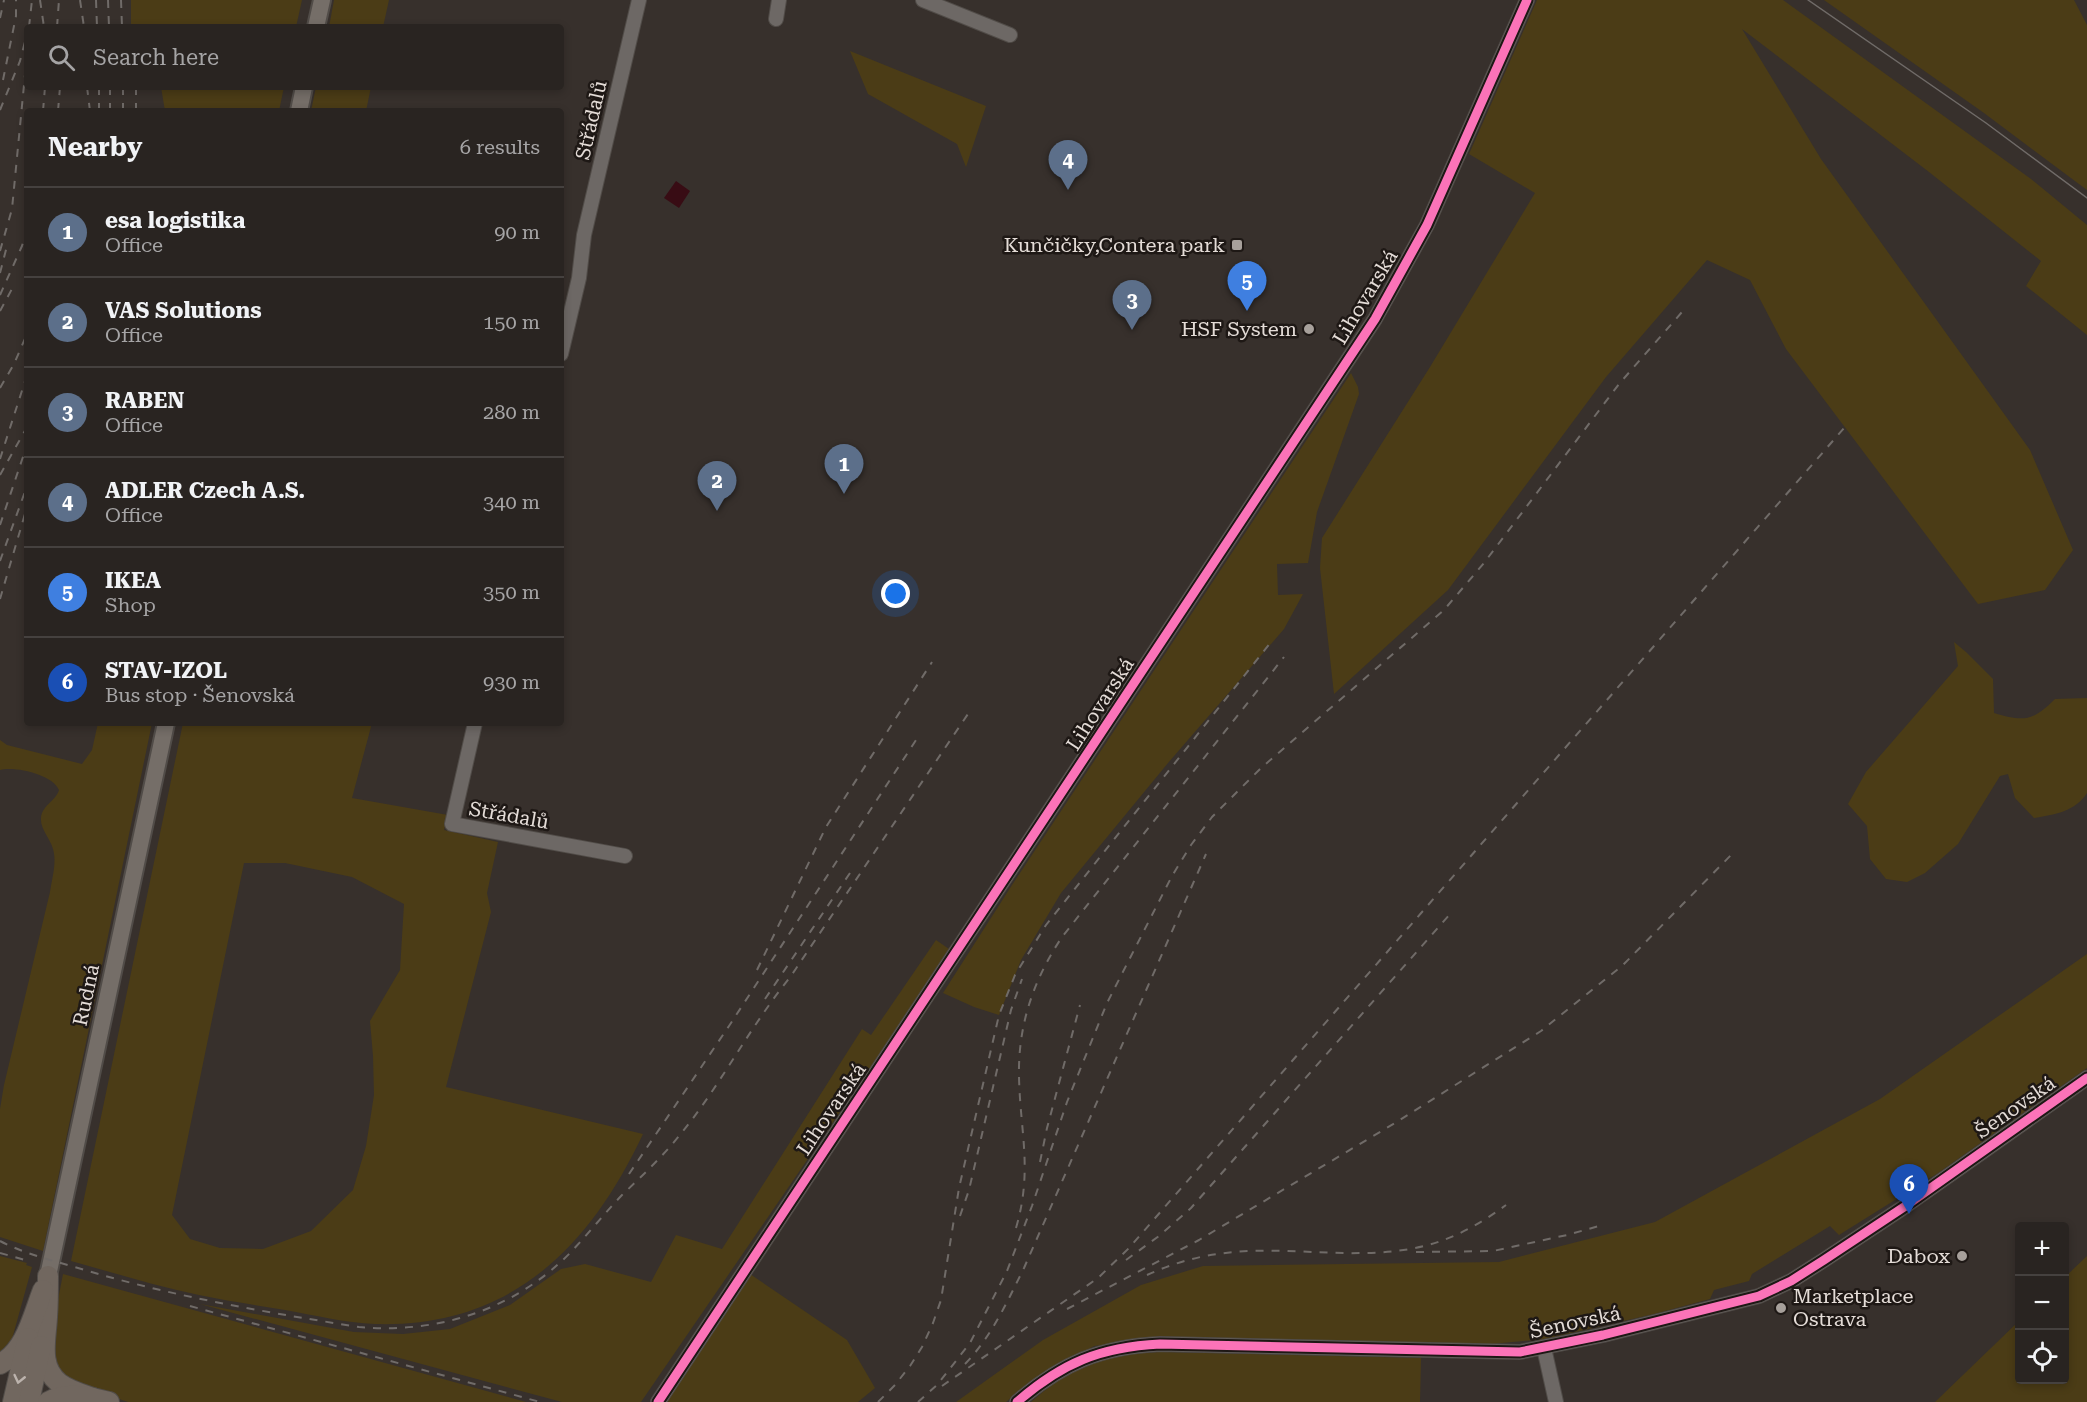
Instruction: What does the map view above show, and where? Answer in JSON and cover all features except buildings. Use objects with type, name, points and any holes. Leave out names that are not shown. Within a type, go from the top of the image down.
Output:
[{"type":"highway","points":[[29,1402],[40,1316],[48,1276]]},
{"type":"highway","points":[[0,1364],[9,1358],[20,1345],[40,1316]]},
{"type":"highway","points":[[40,1316],[45,1361],[51,1374],[67,1388],[101,1400]]},
{"type":"highway","points":[[13,1402],[40,1316]]},
{"type":"highway","points":[[48,1402],[67,1396],[101,1400]]},
{"type":"main road","points":[[317,24],[322,0]]},
{"type":"main road","points":[[300,108],[303,90]]},
{"type":"main road","name":"Rudná","points":[[48,1276],[165,726]]},
{"type":"street","name":"Střádalů","points":[[564,341],[579,278],[584,235],[639,0]]},
{"type":"street","points":[[776,19],[779,0]]},
{"type":"street","points":[[923,0],[1010,35]]},
{"type":"street","name":"Lihovarská","points":[[658,1402],[1375,319],[1427,225],[1527,0]]},
{"type":"street","name":"Střádalů","points":[[474,726],[452,824],[626,856]]},
{"type":"street","name":"Šenovská","points":[[1017,1402],[1051,1375],[1080,1359],[1130,1346],[1177,1344],[1482,1353],[1520,1352],[1759,1296],[1791,1281],[1904,1207],[2087,1078]]},
{"type":"street","points":[[1544,1348],[1556,1402]]},
{"type":"shaded area","points":[[131,0],[302,0],[297,24],[131,24]]},
{"type":"shaded area","points":[[334,0],[389,0],[384,24],[330,24]]},
{"type":"shaded area","points":[[1537,0],[1783,0],[2031,179],[2087,225],[2087,335],[2026,286],[2041,261],[1742,29],[1821,159],[2030,450],[2073,550],[2045,590],[1978,604],[1786,349],[1750,280],[1707,260],[1606,377],[1448,590],[1334,694],[1320,568],[1322,538],[1430,367],[1535,193],[1469,154]]},
{"type":"shaded area","points":[[1824,0],[2074,0],[2087,25],[2087,190],[1984,113]]},
{"type":"shaded area","points":[[850,51],[986,106],[966,167],[957,144],[868,94]]},
{"type":"shaded area","points":[[162,90],[283,90],[280,108],[164,108]]},
{"type":"shaded area","points":[[315,90],[370,90],[367,108],[312,108]]},
{"type":"shaded area","points":[[676,181],[690,191],[679,208],[664,198]]},
{"type":"shaded area","points":[[1351,373],[1359,394],[1317,512],[1308,563],[1277,564],[1278,595],[1303,594],[1284,629],[1168,763],[1061,893],[1021,960],[999,1015],[943,993],[1012,885]]},
{"type":"shaded area","points":[[1954,642],[1993,679],[1994,713],[2013,718],[2027,718],[2040,712],[2055,699],[2087,698],[2087,793],[2071,808],[2057,814],[2034,818],[2015,798],[2008,774],[2000,776],[1958,844],[1925,873],[1907,882],[1886,879],[1870,859],[1867,826],[1848,804],[1866,772],[1958,666]]},
{"type":"shaded area","points":[[97,726],[151,726],[43,1251],[0,1237],[0,1109],[54,870],[52,845],[42,826],[41,818],[44,810],[59,790],[50,780],[42,776],[15,769],[0,770],[0,740],[7,745],[82,764],[92,750]]},
{"type":"shaded area","points":[[182,726],[371,726],[352,798],[448,815],[444,830],[498,842],[487,893],[491,912],[446,1087],[643,1134],[597,1213],[570,1246],[539,1274],[504,1296],[466,1312],[423,1322],[375,1324],[352,1322],[220,1299],[71,1261]],"holes":[[[244,863],[285,863],[352,877],[404,904],[400,970],[370,1021],[374,1095],[366,1146],[353,1190],[311,1231],[263,1249],[220,1248],[190,1239],[172,1215]]]},
{"type":"shaded area","points":[[936,940],[949,949],[886,1045],[641,1402],[562,1402],[200,1304],[354,1332],[403,1334],[450,1329],[510,1305],[561,1269],[585,1264],[651,1282],[676,1235],[722,1249],[862,1029],[871,1035]]},
{"type":"shaded area","points":[[2087,954],[2087,1068],[1938,1173],[1839,1235],[1830,1226],[1752,1274],[1749,1281],[1714,1290],[1710,1299],[1545,1339],[1469,1346],[1134,1341],[1094,1346],[1030,1382],[1006,1402],[956,1402],[1043,1340],[1141,1285],[1203,1266],[1499,1262],[1655,1222],[1880,1099]]},
{"type":"shaded area","points":[[0,1256],[27,1263],[26,1265],[32,1267],[12,1339],[0,1352]]},
{"type":"shaded area","points":[[2087,1256],[2087,1402],[1935,1402],[2015,1325],[2015,1384],[2069,1384],[2069,1273]]},
{"type":"shaded area","points":[[63,1274],[526,1402],[128,1402],[69,1382],[57,1375],[49,1345]]},
{"type":"shaded area","points":[[750,1274],[847,1340],[875,1388],[858,1402],[665,1402]]},
{"type":"shaded area","points":[[1161,1352],[1421,1358],[1420,1402],[1031,1402],[1062,1376],[1109,1355]]},
{"type":"tram line","points":[[1808,0],[1986,123],[2087,198]]},
{"type":"railway","points":[[0,18],[4,0]]},
{"type":"railway","points":[[3,80],[16,16],[16,0]]},
{"type":"railway","points":[[29,24],[32,0]]},
{"type":"railway","points":[[40,0],[44,24]]},
{"type":"railway","points":[[57,24],[59,0]]},
{"type":"railway","points":[[80,0],[84,24]]},
{"type":"railway","points":[[96,0],[97,24]]},
{"type":"railway","points":[[108,0],[109,24]]},
{"type":"railway","points":[[121,0],[122,24]]},
{"type":"railway","points":[[0,110],[24,46]]},
{"type":"railway","points":[[0,251],[12,209],[24,85]]},
{"type":"railway","points":[[43,108],[45,90]]},
{"type":"railway","points":[[58,108],[60,90]]},
{"type":"railway","points":[[87,90],[90,108]]},
{"type":"railway","points":[[99,90],[99,108]]},
{"type":"railway","points":[[110,90],[110,108]]},
{"type":"railway","points":[[123,90],[123,108]]},
{"type":"railway","points":[[136,90],[136,108]]},
{"type":"railway","points":[[0,295],[24,239]]},
{"type":"railway","points":[[0,273],[8,242]]},
{"type":"railway","points":[[0,311],[13,287]]},
{"type":"railway","points":[[918,1402],[937,1385],[970,1343],[1007,1271],[1032,1206],[1067,1102],[1107,1003],[1172,876],[1191,845],[1212,817],[1261,768],[1444,610],[1484,563],[1619,384],[1682,312]]},
{"type":"railway","points":[[0,388],[24,341]]},
{"type":"railway","points":[[0,459],[24,384]]},
{"type":"railway","points":[[942,1386],[1098,1278],[1129,1248],[1845,427]]},
{"type":"railway","points":[[0,475],[24,432]]},
{"type":"railway","points":[[0,525],[24,454]]},
{"type":"railway","points":[[0,561],[24,494]]},
{"type":"railway","points":[[0,599],[24,517]]},
{"type":"railway","points":[[878,1402],[895,1385],[922,1347],[941,1300],[959,1188],[999,1015],[1015,975],[1046,925],[1271,642]]},
{"type":"railway","points":[[1016,1228],[1024,1188],[1025,1169],[1019,1057],[1025,1020],[1043,969],[1062,937],[1284,657]]},
{"type":"railway","points":[[757,970],[826,827],[932,662]]},
{"type":"railway","points":[[0,1241],[38,1256],[147,1287],[253,1309],[359,1327],[388,1328],[446,1322],[473,1314],[525,1290],[570,1253],[692,1120],[972,708]]},
{"type":"railway","points":[[629,1174],[920,734]]},
{"type":"railway","points":[[1067,1309],[1199,1240],[1395,1123],[1541,1031],[1623,965],[1735,851]]},
{"type":"railway","points":[[965,1364],[991,1330],[1024,1268],[1206,854]]},
{"type":"railway","points":[[765,999],[852,870]]},
{"type":"railway","points":[[1126,1260],[1159,1236],[1191,1208],[1451,913]]},
{"type":"railway","points":[[960,1216],[969,1190],[1011,1010],[1022,979]]},
{"type":"railway","points":[[1040,1162],[1080,1005]]},
{"type":"railway","points":[[1147,1275],[1191,1259],[1242,1251],[1366,1253],[1415,1248],[1439,1242],[1463,1232],[1506,1205]]},
{"type":"railway","points":[[1416,1252],[1493,1251],[1599,1226]]},
{"type":"railway","points":[[0,1253],[25,1260]]},
{"type":"railway","points":[[190,1306],[540,1402]]},
{"type":"cycle path","points":[[658,1402],[1375,319],[1427,225],[1527,0]]},
{"type":"cycle path","points":[[1017,1402],[1066,1367],[1100,1353],[1138,1346],[1160,1344],[1520,1352],[1603,1335],[1759,1296],[1791,1281],[1904,1207],[2087,1078]]},
{"type":"place","name":"ADLER Czech A.S.","points":[[1068,190]]},
{"type":"place","name":"Kunčičky,Contera park","points":[[1237,245]]},
{"type":"place","name":"IKEA","points":[[1247,311]]},
{"type":"place","name":"HSF System","points":[[1309,329]]},
{"type":"place","name":"RABEN","points":[[1132,330]]},
{"type":"place","name":"esa logistika","points":[[844,494]]},
{"type":"place","name":"VAS Solutions","points":[[717,511]]},
{"type":"place","name":"STAV-IZOL","points":[[1909,1214]]},
{"type":"place","name":"Dabox","points":[[1962,1256]]},
{"type":"place","name":"Marketplace Ostrava","points":[[1781,1308]]}]
